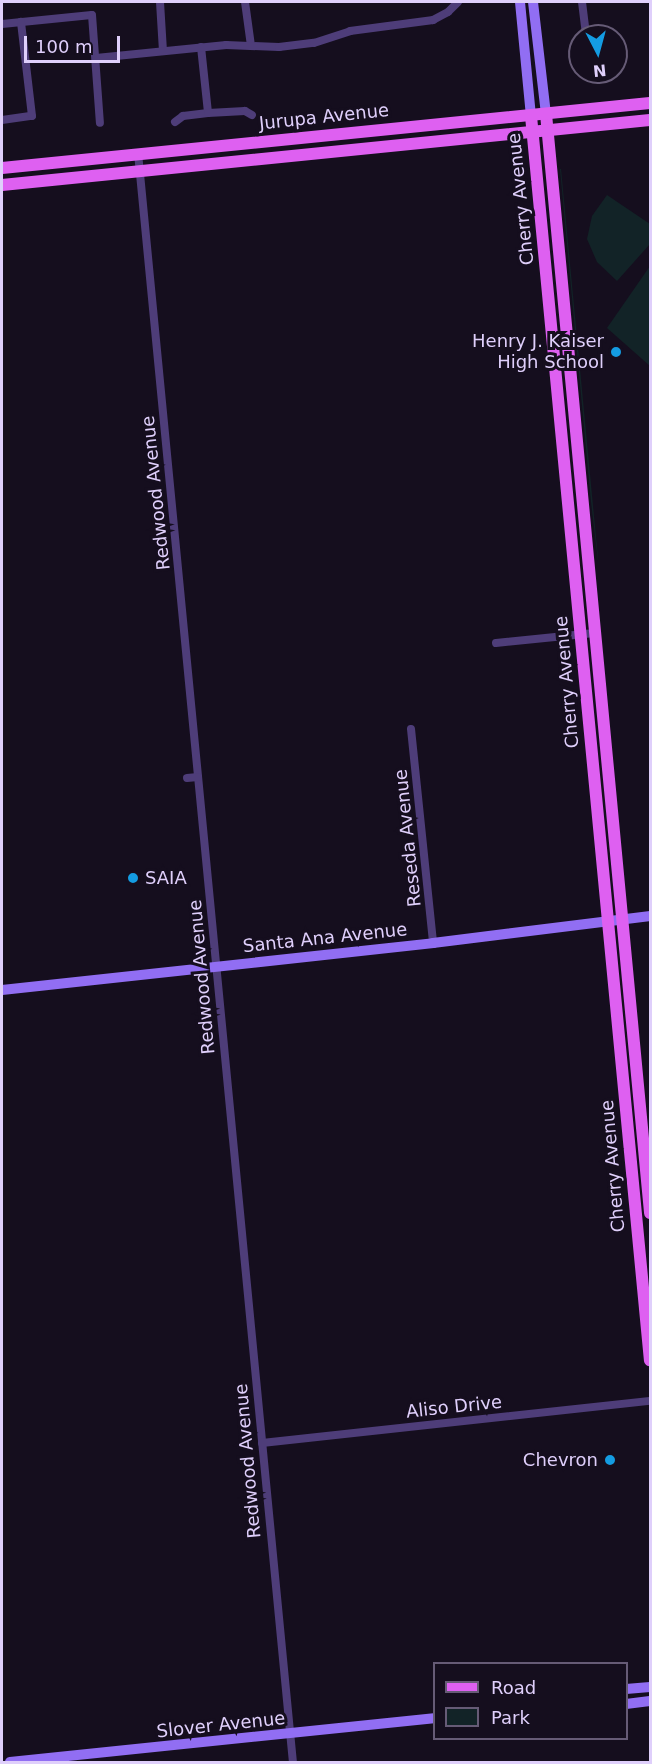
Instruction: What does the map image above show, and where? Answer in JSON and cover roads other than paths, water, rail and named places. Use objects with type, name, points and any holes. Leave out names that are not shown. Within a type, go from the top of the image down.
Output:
[{"type":"main road","name":"Cherry Avenue","points":[[520,2],[587,633],[623,919],[651,1213]]},
{"type":"main road","name":"Cherry Avenue","points":[[533,2],[546,114],[609,921],[651,1360]]},
{"type":"main road","name":"Jurupa Avenue","points":[[2,168],[651,103]]},
{"type":"main road","name":"Jurupa Avenue","points":[[2,185],[651,120]]},
{"type":"main road","name":"Santa Ana Avenue","points":[[2,990],[433,944],[651,916]]},
{"type":"main road","points":[[628,1689],[651,1687]]},
{"type":"main road","points":[[628,1704],[651,1701]]},
{"type":"main road","name":"Slover Avenue","points":[[10,1762],[433,1718]]},
{"type":"street","points":[[160,2],[163,51]]},
{"type":"street","points":[[245,2],[251,46]]},
{"type":"street","points":[[96,58],[201,47],[301,45],[360,29],[433,20],[445,15],[458,2]]},
{"type":"street","points":[[582,2],[585,24]]},
{"type":"street","points":[[2,24],[92,15],[100,123]]},
{"type":"street","points":[[2,120],[32,116],[21,22]]},
{"type":"street","points":[[201,47],[208,113]]},
{"type":"street","points":[[175,122],[183,116],[208,113],[246,111],[252,115]]},
{"type":"street","name":"Redwood Avenue","points":[[138,153],[293,1762]]},
{"type":"street","points":[[496,643],[587,633]]},
{"type":"street","name":"Reseda Avenue","points":[[411,729],[433,944]]},
{"type":"street","points":[[187,778],[198,777]]},
{"type":"street","name":"Aliso Drive","points":[[261,1443],[651,1401]]},
{"type":"place","name":"Henry J. Kaiser High School","points":[[616,352]]},
{"type":"place","name":"SAIA","points":[[133,878]]},
{"type":"place","name":"Chevron","points":[[610,1460]]}]
